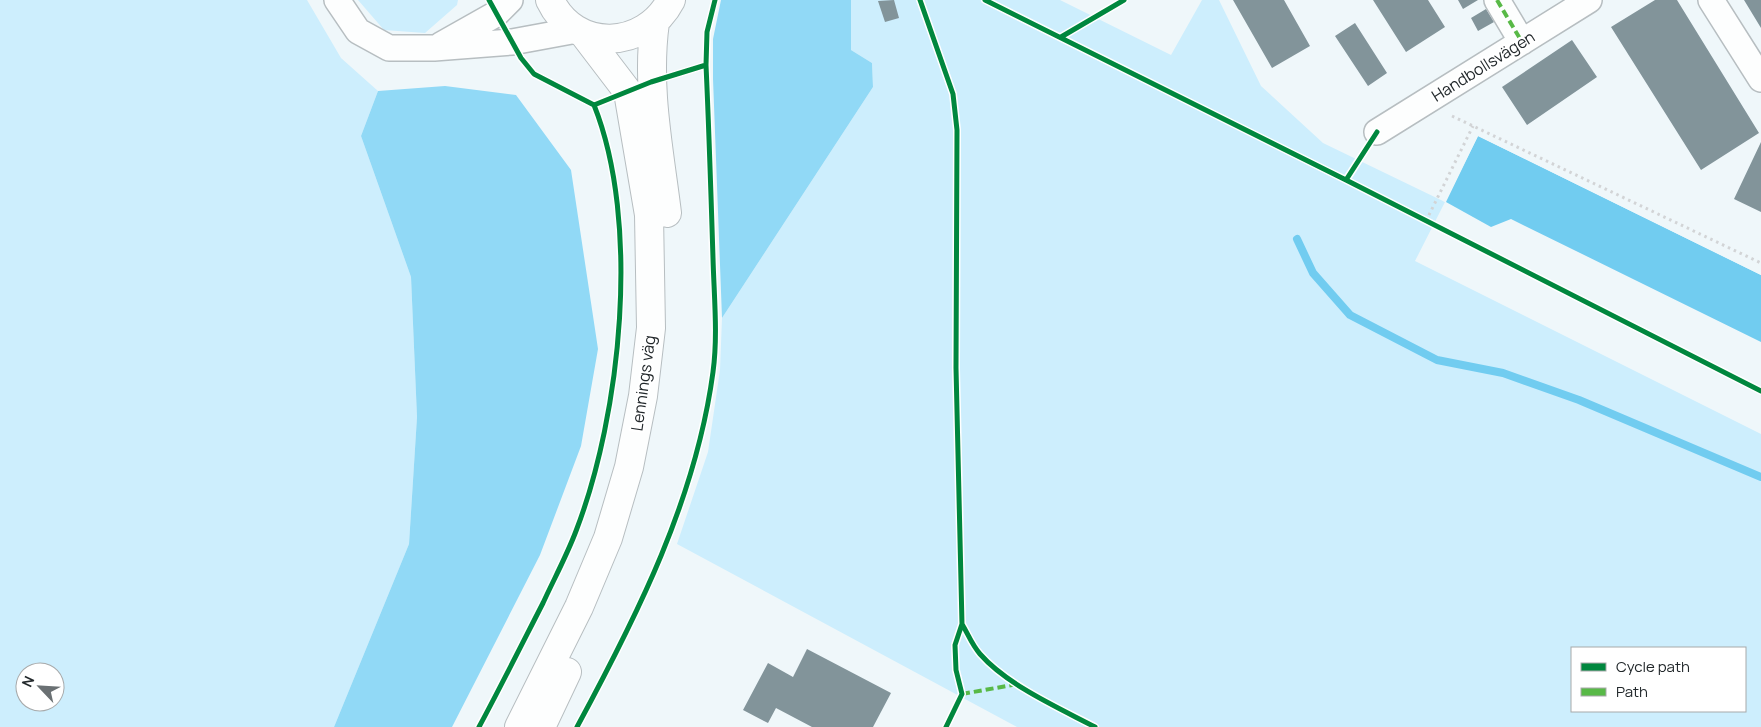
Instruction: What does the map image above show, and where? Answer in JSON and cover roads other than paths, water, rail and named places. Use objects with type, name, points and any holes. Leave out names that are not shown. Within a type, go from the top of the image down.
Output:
[{"type":"main road","name":"Lennings väg","points":[[519,727],[579,607],[608,538],[629,467],[643,396],[651,328],[649,215],[628,92],[580,32],[562,18],[550,0]]},
{"type":"main road","name":"Lennings väg","points":[[580,32],[602,38],[621,38],[639,32],[655,22],[671,0]]},
{"type":"main road","name":"Lennings väg","points":[[541,727],[595,613],[623,542],[644,470],[659,398],[667,326],[667,212],[650,82],[650,54],[655,22]]},
{"type":"street","points":[[337,0],[358,31],[388,48],[434,48],[512,42],[580,32]]},
{"type":"street","points":[[434,48],[496,14],[510,0]]},
{"type":"street","points":[[1497,0],[1522,42]]},
{"type":"street","name":"Handbollsvägen","points":[[1377,132],[1589,0]]},
{"type":"street","points":[[1711,0],[1761,79]]},
{"type":"waterway","points":[[1297,239],[1313,273],[1350,315],[1437,360],[1503,373],[1579,400],[1761,477]]}]
